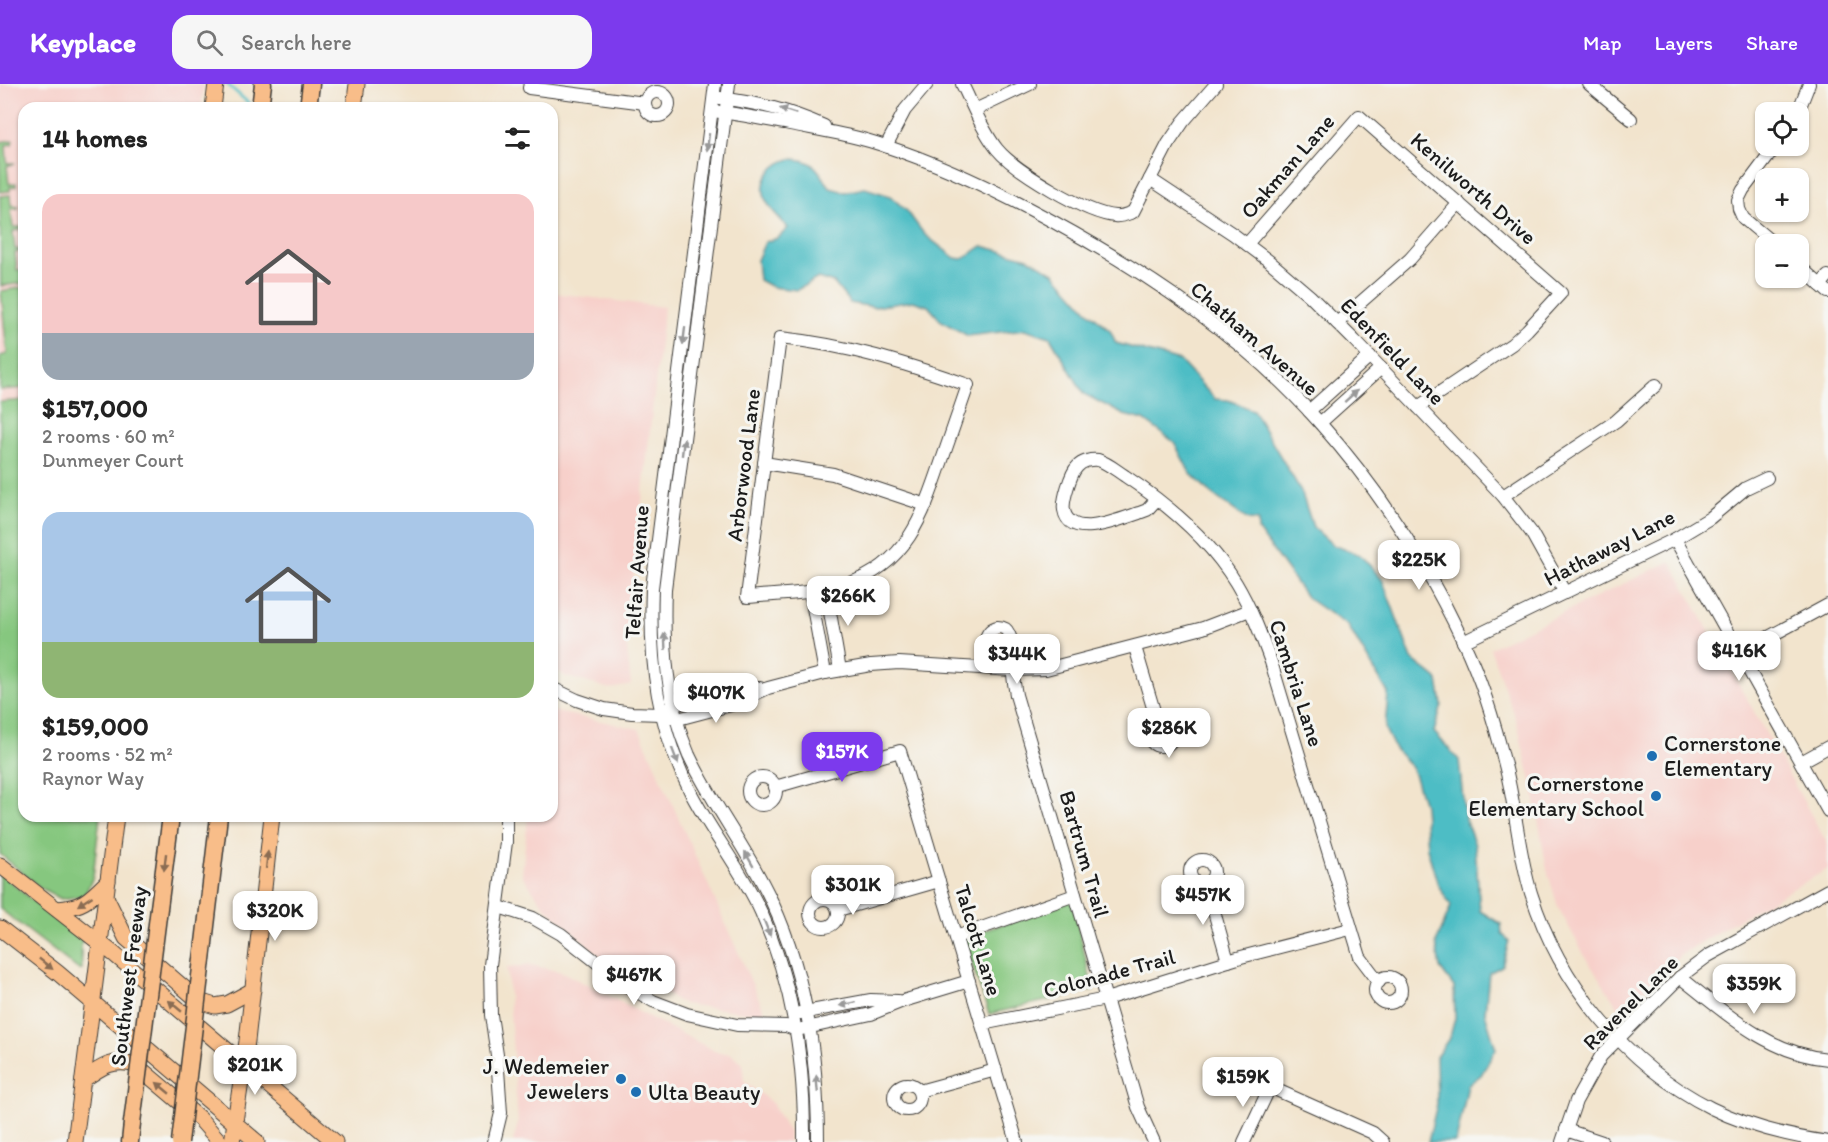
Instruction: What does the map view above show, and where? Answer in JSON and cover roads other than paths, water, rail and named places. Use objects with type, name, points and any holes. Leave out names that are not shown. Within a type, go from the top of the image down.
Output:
[{"type":"highway","points":[[261,102],[263,84]]},
{"type":"highway","points":[[309,102],[311,84]]},
{"type":"highway","name":"Southwest Freeway","points":[[130,1142],[170,822]]},
{"type":"highway","points":[[180,1142],[218,822]]},
{"type":"main road","points":[[214,102],[216,84]]},
{"type":"main road","points":[[355,102],[357,84]]},
{"type":"main road","points":[[75,1142],[115,822]]},
{"type":"main road","points":[[232,1142],[253,990],[271,822]]},
{"type":"main road","points":[[0,865],[100,943],[335,1142]]},
{"type":"main road","points":[[57,909],[75,908],[107,889]]},
{"type":"main road","points":[[107,889],[126,938],[199,1001],[215,1006],[227,1004],[253,990]]},
{"type":"main road","points":[[0,928],[92,1002],[257,1142]]},
{"type":"main road","points":[[83,1080],[109,1063],[128,1062],[136,1065],[200,1119],[220,1142]]},
{"type":"street","name":"Telfair Avenue","points":[[715,84],[652,588],[650,626],[652,663],[660,714],[677,762],[693,796],[745,881],[760,911],[780,962],[797,1030],[804,1100],[804,1142]]},
{"type":"street","name":"Telfair Avenue","points":[[729,84],[665,589],[666,660],[678,720],[694,763],[748,856],[772,902],[789,945],[811,1028],[818,1101],[818,1142]]},
{"type":"street","points":[[886,146],[905,110],[927,84]]},
{"type":"street","points":[[962,84],[996,148],[1010,163],[1025,174],[1074,201],[1103,214],[1117,216],[1133,212],[1168,144],[1183,122],[1216,84]]},
{"type":"street","points":[[975,110],[1029,84]]},
{"type":"street","points":[[1589,84],[1631,118]]},
{"type":"street","points":[[1802,102],[1809,84]]},
{"type":"street","points":[[530,86],[645,103]]},
{"type":"street","name":"Chatham Avenue","points":[[714,97],[772,106],[841,134]]},
{"type":"street","name":"Chatham Avenue","points":[[712,111],[841,134],[886,146],[981,184],[1082,237],[1127,265],[1179,299],[1226,334],[1267,370],[1320,423],[1360,472],[1399,528],[1463,642],[1485,698],[1505,765],[1531,892],[1542,922],[1568,976],[1594,1012],[1617,1038],[1647,1065],[1679,1089],[1710,1107],[1750,1124],[1812,1141],[1828,1142]]},
{"type":"street","name":"Kenilworth Drive","points":[[1359,116],[1561,292],[1512,344],[1418,407]]},
{"type":"street","name":"Oakman Lane","points":[[1246,244],[1359,116]]},
{"type":"street","points":[[1762,234],[1743,218],[1738,200],[1768,156]]},
{"type":"street","name":"Edenfield Lane","points":[[1150,179],[1246,244],[1310,296],[1503,496],[1531,532],[1565,593]]},
{"type":"street","points":[[1337,323],[1410,259],[1459,203]]},
{"type":"street","points":[[1809,273],[1825,284]]},
{"type":"street","name":"Arborwood Lane","points":[[810,591],[747,597],[780,338],[821,342],[866,352],[968,385],[927,506]]},
{"type":"street","points":[[1309,411],[1370,356]]},
{"type":"street","points":[[1320,423],[1381,368]]},
{"type":"street","points":[[1503,496],[1609,426],[1656,385]]},
{"type":"street","name":"Cambria Lane","points":[[1157,499],[1147,510],[1140,513],[1089,527],[1078,527],[1065,515],[1063,502],[1077,466],[1089,460],[1104,462],[1157,499],[1182,520],[1219,558],[1236,583],[1250,610],[1271,662],[1350,929],[1360,957],[1378,982]]},
{"type":"street","points":[[764,463],[833,474],[927,506],[910,537],[898,552],[883,564],[867,575],[848,583],[810,591],[825,673]]},
{"type":"street","name":"Hathaway Lane","points":[[1463,642],[1675,539],[1710,518],[1746,488],[1767,478]]},
{"type":"street","points":[[1675,539],[1828,811]]},
{"type":"street","points":[[826,589],[840,670]]},
{"type":"street","points":[[1739,653],[1828,605]]},
{"type":"street","points":[[558,691],[604,710],[660,714],[678,720],[731,705],[768,688],[825,673],[871,665],[899,663],[1012,670],[1046,669],[1203,628],[1250,610]]},
{"type":"street","name":"Bartrum Trail","points":[[983,668],[985,639],[989,631],[995,627],[1003,627],[1009,632],[1011,641],[1016,696],[1138,1107],[1154,1142]]},
{"type":"street","points":[[1135,647],[1157,721]]},
{"type":"street","points":[[660,714],[674,705],[727,690],[768,688]]},
{"type":"street","points":[[1800,762],[1828,747]]},
{"type":"street","name":"Talcott Lane","points":[[775,787],[900,751],[1017,1142]]},
{"type":"street","points":[[494,1142],[501,1113],[497,1055],[490,1015],[490,965],[499,907],[506,822]]},
{"type":"street","points":[[838,910],[939,881]]},
{"type":"street","points":[[1206,884],[1228,961]]},
{"type":"street","name":"Ravenel Lane","points":[[1564,1136],[1576,1101],[1601,1056],[1680,976],[1708,956],[1828,890]]},
{"type":"street","points":[[956,937],[1075,894]]},
{"type":"street","points":[[499,907],[533,918],[561,934],[577,944],[627,986],[653,1001],[687,1014],[737,1025],[786,1026],[797,1030],[811,1028],[871,1014],[903,1001],[969,981]]},
{"type":"street","name":"Colonade Trail","points":[[982,1024],[1106,999],[1228,961],[1350,929]]},
{"type":"street","points":[[1680,976],[1722,1011],[1775,1045],[1803,1055],[1828,1059]]},
{"type":"street","points":[[794,1014],[871,1000],[903,1001]]},
{"type":"street","points":[[919,1091],[996,1070]]},
{"type":"street","points":[[1244,1142],[1269,1087],[1373,1133],[1383,1142]]},
{"type":"street","points":[[1564,1136],[1602,1142]]},
{"type":"water","points":[[790,159],[810,163],[822,175],[830,188],[845,192],[865,188],[890,196],[907,211],[924,234],[955,258],[963,259],[982,246],[1028,258],[1054,273],[1086,309],[1110,330],[1116,343],[1180,361],[1215,399],[1228,400],[1253,410],[1301,491],[1313,527],[1333,545],[1360,555],[1382,579],[1412,659],[1438,680],[1442,705],[1434,732],[1459,760],[1465,819],[1475,845],[1480,911],[1501,924],[1502,934],[1509,941],[1502,966],[1489,973],[1485,1013],[1496,1049],[1481,1075],[1468,1085],[1456,1142],[1428,1142],[1437,1104],[1436,1057],[1450,1037],[1455,1018],[1454,987],[1440,968],[1436,943],[1451,906],[1438,885],[1427,848],[1424,805],[1412,768],[1395,749],[1385,729],[1388,693],[1348,626],[1306,597],[1258,530],[1258,521],[1248,520],[1212,494],[1190,473],[1174,442],[1144,420],[1124,415],[1084,394],[1050,337],[1025,329],[968,336],[941,321],[928,306],[913,301],[874,307],[850,303],[834,283],[818,278],[797,290],[772,287],[759,280],[757,260],[765,242],[778,238],[788,228],[767,202],[764,184],[773,168]]},
{"type":"waterway","points":[[227,84],[247,102]]},
{"type":"place","name":"Cornerstone Elementary","points":[[1652,756]]},
{"type":"place","name":"Cornerstone Elementary School","points":[[1656,796]]},
{"type":"place","name":"J. Wedemeier Jewelers","points":[[621,1079]]},
{"type":"place","name":"Ulta Beauty","points":[[636,1092]]}]
